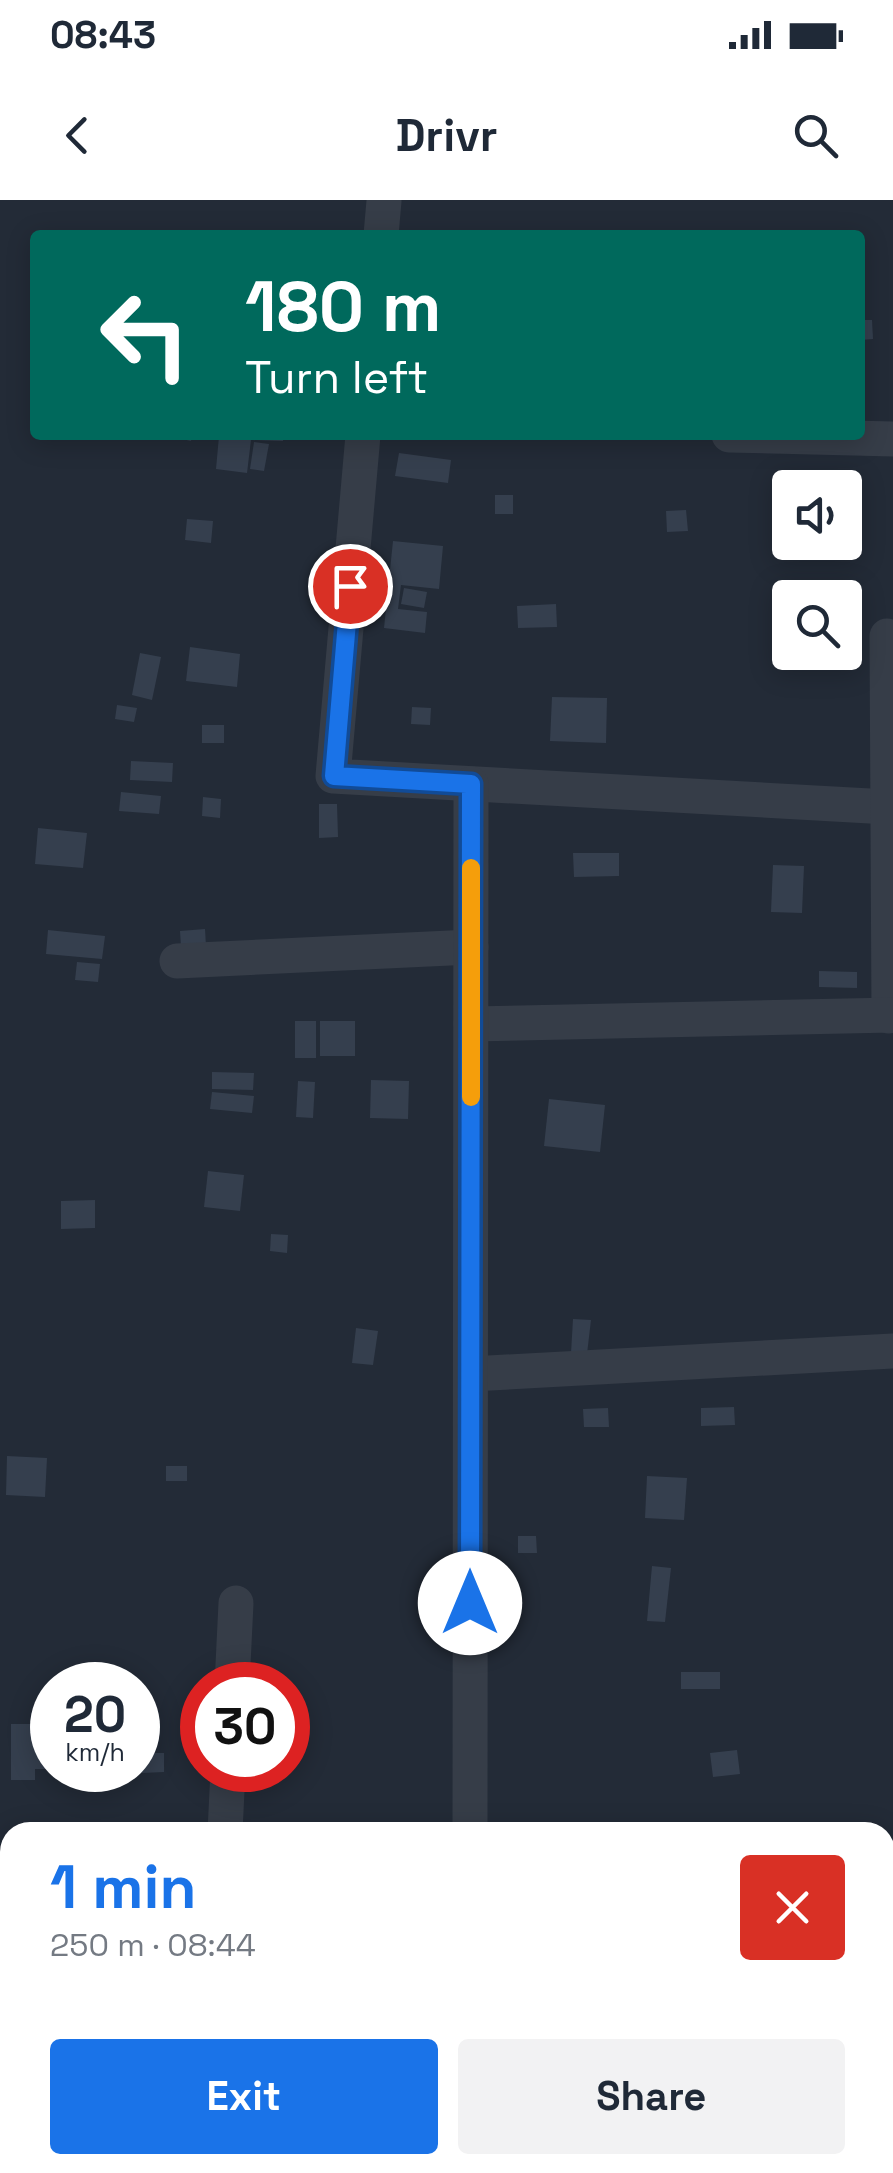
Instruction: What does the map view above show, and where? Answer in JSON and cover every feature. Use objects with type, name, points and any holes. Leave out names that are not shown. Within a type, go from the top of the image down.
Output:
[{"type":"street","points":[[865,438],[893,439]]},
{"type":"street","points":[[363,440],[334,776],[888,807]]},
{"type":"street","points":[[472,1024],[891,1016],[887,636]]},
{"type":"street","points":[[470,1822],[471,784]]},
{"type":"street","points":[[177,961],[471,946]]},
{"type":"street","points":[[471,1374],[893,1351]]},
{"type":"street","points":[[233,1662],[236,1603]]},
{"type":"street","points":[[225,1822],[227,1792]]},
{"type":"building","points":[[865,320],[872,320],[873,339],[865,340]]},
{"type":"building","points":[[219,440],[251,440],[247,473],[216,469]]},
{"type":"building","points":[[254,442],[269,444],[264,471],[250,469]]},
{"type":"building","points":[[399,453],[451,460],[448,483],[395,476]]},
{"type":"building","points":[[495,495],[513,495],[513,514],[495,514]]},
{"type":"building","points":[[686,510],[688,531],[667,532],[666,511]]},
{"type":"building","points":[[187,519],[213,521],[211,543],[185,540]]},
{"type":"building","points":[[393,541],[443,546],[439,589],[401,585],[398,609],[427,612],[425,633],[384,628]]},
{"type":"building","points":[[404,588],[427,592],[424,608],[401,604]]},
{"type":"building","points":[[556,604],[557,627],[518,628],[517,606]]},
{"type":"building","points":[[190,647],[240,654],[237,687],[186,681]]},
{"type":"building","points":[[140,653],[161,657],[152,700],[132,695]]},
{"type":"building","points":[[552,697],[607,698],[606,743],[550,741]]},
{"type":"building","points":[[117,705],[137,708],[134,722],[115,719]]},
{"type":"building","points":[[412,707],[431,708],[430,725],[411,724]]},
{"type":"building","points":[[202,725],[224,725],[224,743],[202,743]]},
{"type":"building","points":[[131,761],[173,763],[172,782],[130,780]]},
{"type":"building","points":[[121,792],[161,796],[159,814],[119,811]]},
{"type":"building","points":[[203,797],[221,799],[220,818],[202,816]]},
{"type":"building","points":[[319,804],[337,804],[338,837],[319,838]]},
{"type":"building","points":[[38,828],[87,833],[83,868],[35,864]]},
{"type":"building","points":[[573,853],[619,853],[619,876],[574,877]]},
{"type":"building","points":[[773,865],[804,866],[802,913],[771,912]]},
{"type":"building","points":[[205,929],[206,946],[181,947],[180,931]]},
{"type":"building","points":[[48,930],[105,936],[102,959],[46,954]]},
{"type":"building","points":[[77,962],[100,964],[98,982],[75,980]]},
{"type":"building","points":[[819,971],[857,972],[857,988],[819,987]]},
{"type":"building","points":[[295,1021],[316,1021],[316,1058],[295,1058]]},
{"type":"building","points":[[320,1021],[355,1021],[355,1056],[320,1056]]},
{"type":"building","points":[[212,1072],[254,1073],[253,1090],[212,1089]]},
{"type":"building","points":[[371,1080],[409,1081],[408,1119],[370,1118]]},
{"type":"building","points":[[298,1081],[315,1082],[313,1118],[296,1117]]},
{"type":"building","points":[[212,1092],[254,1096],[252,1113],[210,1109]]},
{"type":"building","points":[[549,1099],[605,1105],[600,1152],[544,1146]]},
{"type":"building","points":[[208,1171],[244,1175],[240,1211],[204,1207]]},
{"type":"building","points":[[95,1200],[95,1228],[61,1229],[61,1201]]},
{"type":"building","points":[[271,1234],[288,1235],[287,1253],[270,1251]]},
{"type":"building","points":[[573,1319],[591,1320],[587,1354],[571,1353]]},
{"type":"building","points":[[356,1328],[378,1331],[373,1365],[352,1363]]},
{"type":"building","points":[[734,1407],[735,1425],[701,1426],[701,1408]]},
{"type":"building","points":[[608,1408],[609,1427],[584,1427],[583,1409]]},
{"type":"building","points":[[7,1456],[47,1458],[45,1497],[6,1495]]},
{"type":"building","points":[[166,1466],[187,1466],[187,1481],[166,1481]]},
{"type":"building","points":[[647,1476],[687,1478],[684,1520],[645,1518]]},
{"type":"building","points":[[518,1536],[536,1536],[537,1553],[518,1553]]},
{"type":"building","points":[[652,1566],[671,1568],[665,1622],[647,1621]]},
{"type":"building","points":[[681,1672],[720,1672],[720,1689],[681,1689]]},
{"type":"building","points":[[11,1724],[30,1724],[30,1780],[11,1780]]},
{"type":"building","points":[[737,1750],[740,1774],[713,1777],[710,1753]]},
{"type":"building","points":[[160,1753],[164,1753],[164,1772],[160,1772]]},
{"type":"slow traffic","points":[[471,868],[471,1097]]},
{"type":"route","points":[[350,586],[334,776],[471,784],[470,1603]]}]
